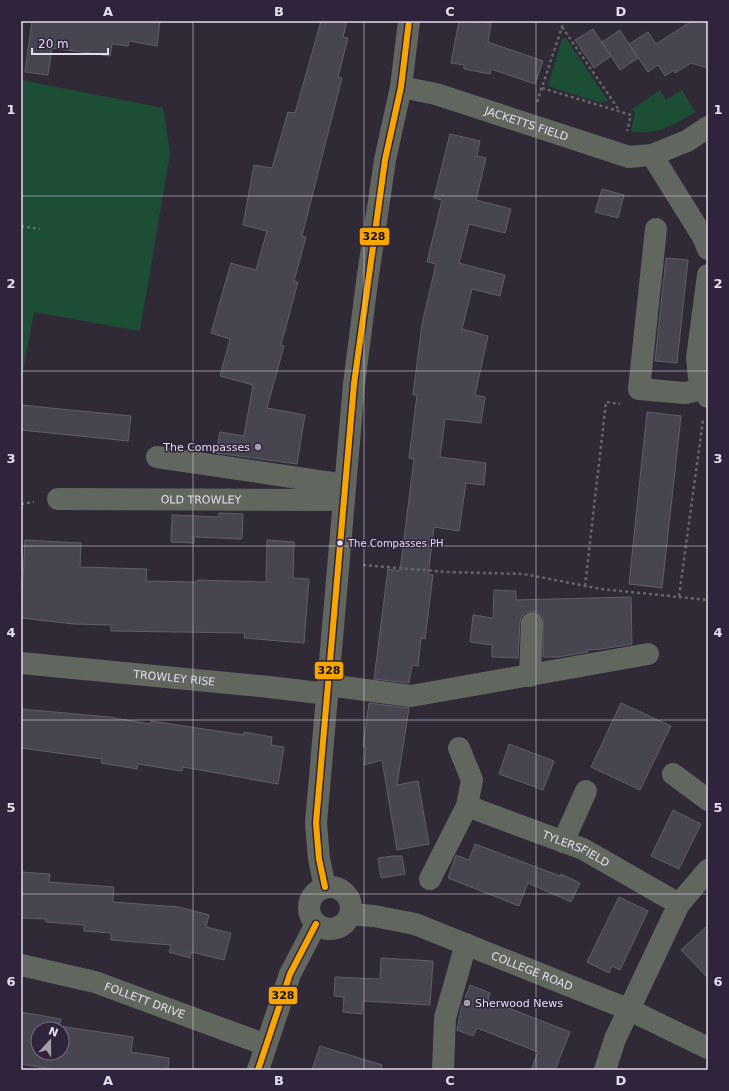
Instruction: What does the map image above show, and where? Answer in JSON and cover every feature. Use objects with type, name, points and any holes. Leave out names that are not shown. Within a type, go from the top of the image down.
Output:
[{"type":"street","points":[[326,887],[319,859],[316,823],[354,384],[385,160],[400,87],[409,21]]},
{"type":"street","name":"JACKETTS FIELD","points":[[400,87],[436,94],[628,157],[652,155],[687,140],[708,127]]},
{"type":"street","points":[[652,155],[708,249]]},
{"type":"street","points":[[656,229],[639,389],[706,394],[698,378],[697,358],[708,275]]},
{"type":"street","points":[[157,457],[344,493]]},
{"type":"street","name":"OLD TROWLEY","points":[[58,500],[344,493]]},
{"type":"street","points":[[530,676],[532,623]]},
{"type":"street","name":"TROWLEY RISE","points":[[21,664],[269,687],[411,696],[648,654]]},
{"type":"street","points":[[430,879],[467,806],[472,780],[459,748]]},
{"type":"street","points":[[673,774],[708,800]]},
{"type":"street","points":[[563,842],[586,791]]},
{"type":"street","name":"TYLERSFIELD","points":[[467,806],[582,849],[679,904]]},
{"type":"street","points":[[605,1070],[615,1040],[679,904],[708,870]]},
{"type":"street","points":[[326,887],[340,889],[346,894],[351,907],[347,920],[336,928],[322,928],[316,924],[309,913],[308,906],[314,894],[326,887]]},
{"type":"street","name":"COLLEGE ROAD","points":[[350,914],[374,916],[415,924],[630,1010],[708,1048]]},
{"type":"street","points":[[258,1070],[290,974],[316,924]]},
{"type":"street","points":[[443,1070],[445,1018],[466,944]]},
{"type":"street","name":"FOLLETT DRIVE","points":[[21,965],[95,982],[266,1045]]},
{"type":"path","points":[[530,125],[564,21]]},
{"type":"path","points":[[562,26],[620,111]]},
{"type":"path","points":[[542,88],[631,115],[620,155]]},
{"type":"path","points":[[21,226],[40,229]]},
{"type":"path","points":[[679,596],[706,394]]},
{"type":"path","points":[[586,586],[606,402],[621,404]]},
{"type":"path","points":[[361,572],[362,565],[446,572],[524,574],[601,589],[708,600]]},
{"type":"green space","points":[[566,38],[608,101],[601,103],[548,86],[562,39]]},
{"type":"green space","points":[[21,80],[163,108],[170,153],[140,331],[34,312],[21,383]]},
{"type":"green space","points":[[660,90],[666,100],[682,90],[695,112],[665,128],[650,132],[631,132],[635,112],[631,110]]},
{"type":"building","points":[[32,21],[160,21],[157,46],[129,41],[128,46],[112,44],[110,56],[52,48],[48,75],[25,72]]},
{"type":"building","points":[[321,21],[347,21],[343,37],[348,38],[338,77],[342,78],[302,236],[306,237],[294,281],[298,282],[281,345],[284,346],[267,408],[305,415],[297,464],[216,453],[220,432],[244,436],[253,385],[220,376],[230,339],[211,333],[231,263],[256,270],[267,231],[243,225],[254,165],[272,168],[288,112],[295,113]]},
{"type":"building","points":[[459,21],[491,23],[488,42],[543,61],[535,84],[491,69],[490,74],[464,69],[464,65],[451,63]]},
{"type":"building","points":[[692,21],[708,21],[708,68],[691,63],[675,73],[674,70],[665,76],[658,65],[648,72],[629,44],[648,32],[656,44]]},
{"type":"building","points":[[593,29],[611,56],[594,68],[575,40]]},
{"type":"building","points":[[620,30],[638,58],[620,70],[602,42]]},
{"type":"building","points":[[450,134],[480,141],[477,156],[486,158],[476,200],[511,209],[505,233],[469,224],[459,263],[505,275],[500,296],[472,289],[462,329],[488,336],[475,395],[485,397],[481,423],[445,419],[440,457],[486,463],[484,485],[466,483],[459,531],[434,527],[428,574],[433,575],[425,639],[421,638],[418,666],[412,665],[409,683],[374,679],[388,569],[400,571],[414,459],[409,458],[417,395],[413,395],[422,324],[436,264],[427,262],[442,200],[434,198]]},
{"type":"building","points":[[602,189],[624,195],[618,218],[595,212]]},
{"type":"building","points":[[666,258],[688,260],[677,363],[655,361]]},
{"type":"building","points":[[21,405],[131,416],[128,441],[21,430]]},
{"type":"building","points":[[647,412],[681,416],[662,588],[629,584]]},
{"type":"building","points":[[219,513],[243,514],[242,539],[194,537],[194,543],[171,542],[172,515],[219,517]]},
{"type":"building","points":[[25,540],[81,543],[80,567],[147,569],[146,581],[197,582],[197,580],[266,582],[267,540],[294,542],[293,578],[309,579],[304,643],[244,638],[245,633],[111,631],[111,625],[74,624],[21,618]]},
{"type":"building","points":[[494,590],[516,591],[516,600],[631,597],[632,644],[588,650],[588,652],[558,657],[543,657],[543,618],[538,612],[532,611],[526,612],[521,617],[518,658],[492,657],[492,645],[470,642],[473,615],[493,618]]},
{"type":"building","points":[[369,703],[409,708],[397,785],[418,781],[429,844],[397,850],[382,760],[364,765],[366,747],[363,746]]},
{"type":"building","points":[[621,703],[671,726],[640,790],[591,767]]},
{"type":"building","points":[[21,709],[109,717],[150,724],[151,721],[244,735],[244,732],[272,737],[271,745],[284,747],[278,784],[183,767],[182,771],[138,764],[137,769],[101,763],[102,759],[21,748]]},
{"type":"building","points":[[509,744],[554,761],[543,790],[499,774]]},
{"type":"building","points":[[673,810],[701,824],[679,869],[651,856]]},
{"type":"building","points":[[475,844],[560,876],[561,874],[580,883],[571,902],[528,883],[519,906],[448,878],[456,855],[469,860]]},
{"type":"building","points":[[402,856],[405,874],[381,878],[378,858]]},
{"type":"building","points":[[21,872],[50,874],[49,882],[114,887],[113,902],[179,907],[209,915],[206,927],[231,933],[224,960],[191,952],[190,958],[169,952],[171,945],[111,940],[111,933],[84,931],[84,925],[46,922],[46,919],[21,918]]},
{"type":"building","points":[[619,897],[648,911],[620,970],[612,966],[609,973],[587,962]]},
{"type":"building","points":[[708,925],[708,978],[681,950]]},
{"type":"building","points":[[381,958],[433,961],[430,1005],[363,1001],[362,1014],[343,1012],[344,997],[334,996],[335,977],[380,979]]},
{"type":"building","points":[[470,985],[490,993],[488,1000],[570,1032],[555,1070],[531,1070],[538,1052],[477,1028],[473,1036],[457,1030],[461,1009]]},
{"type":"building","points":[[21,1012],[61,1019],[60,1021],[30,1021],[30,1061],[70,1061],[70,1028],[133,1037],[131,1052],[169,1058],[168,1070],[57,1070],[21,1064]]},
{"type":"building","points":[[320,1046],[382,1065],[381,1070],[312,1070]]},
{"type":"transit line","name":"328","points":[[325,887],[319,859],[316,823],[354,384],[385,160],[401,87],[409,21]]},
{"type":"transit line","name":"328","points":[[258,1070],[290,974],[316,924]]},
{"type":"place","name":"The Compasses","points":[[258,447]]},
{"type":"place","name":"The Compasses PH","points":[[340,543]]},
{"type":"place","name":"Sherwood News","points":[[467,1003]]}]
